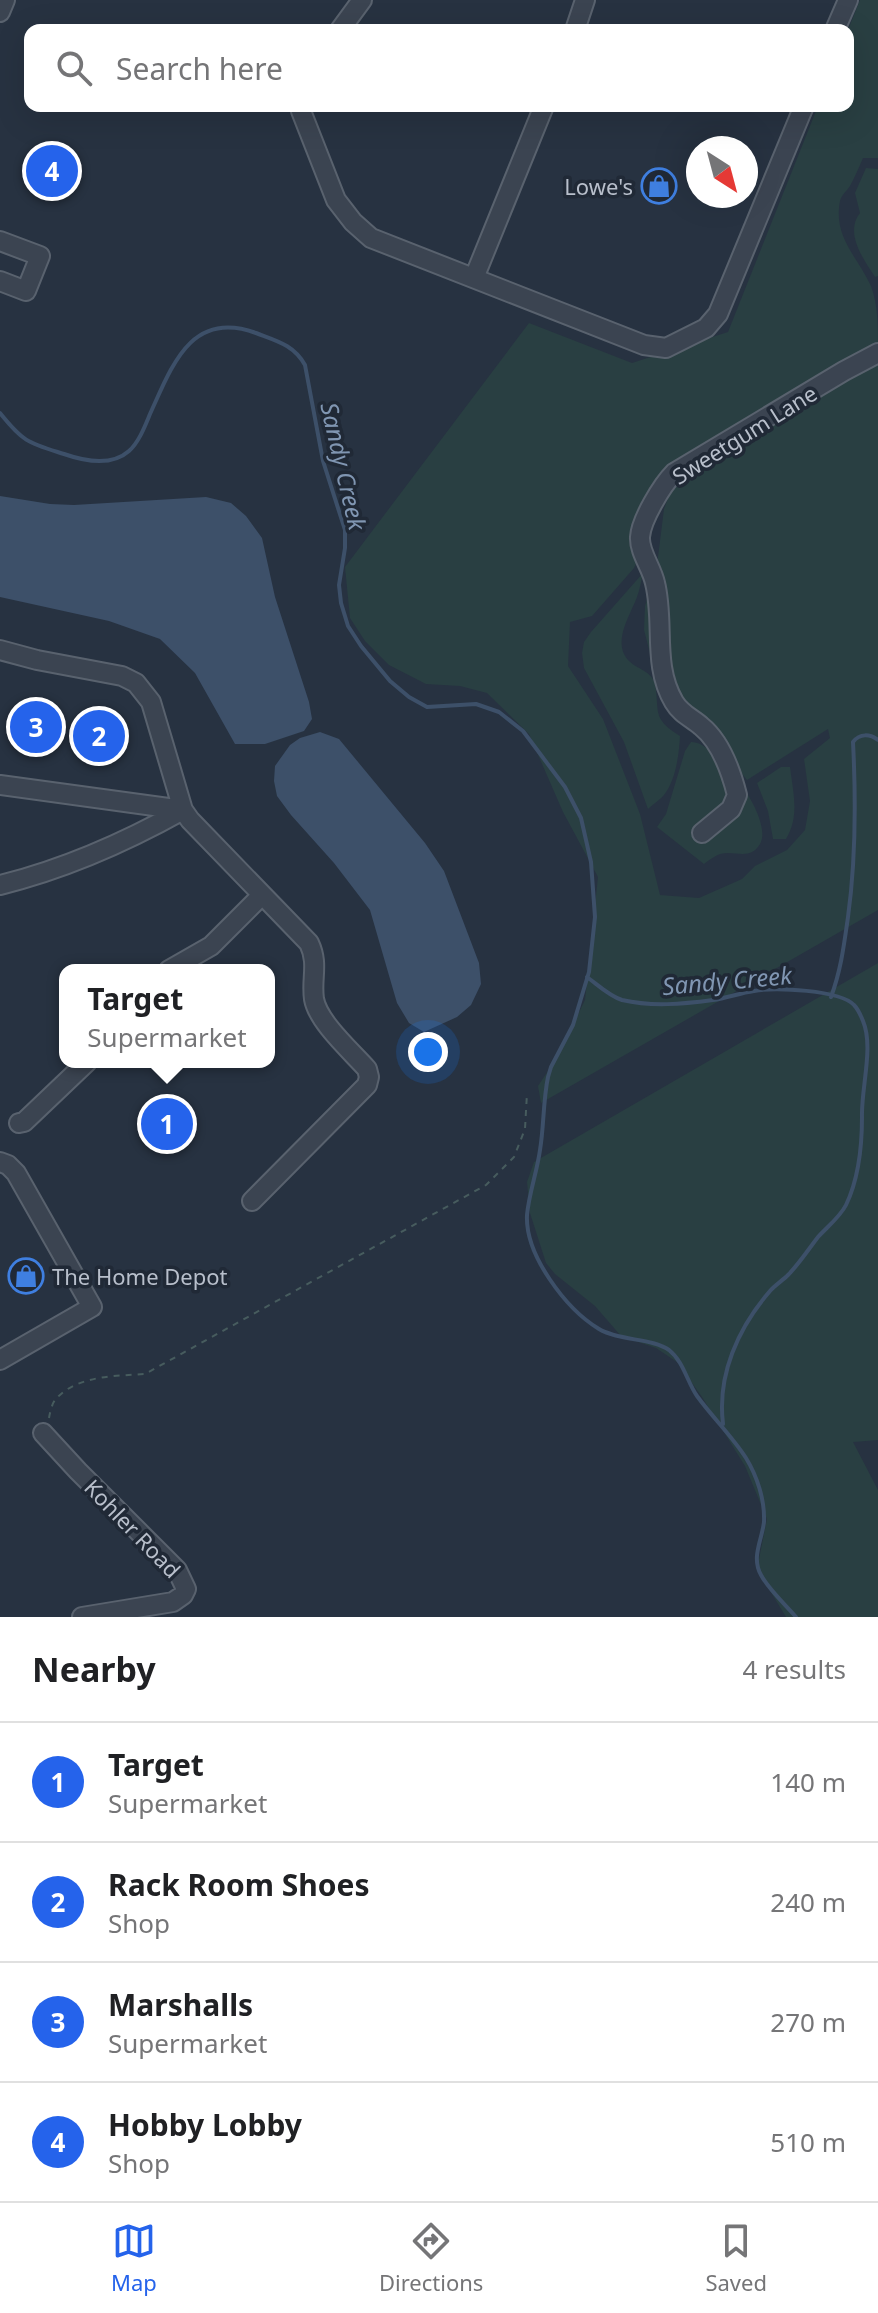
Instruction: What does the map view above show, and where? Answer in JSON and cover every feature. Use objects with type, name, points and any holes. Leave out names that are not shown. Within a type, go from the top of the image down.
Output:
[{"type":"street","points":[[0,12],[5,0]]},
{"type":"street","points":[[344,24],[362,0]]},
{"type":"street","points":[[577,24],[585,0]]},
{"type":"street","points":[[838,24],[848,0]]},
{"type":"street","points":[[301,112],[336,200],[353,222],[371,238],[644,345],[666,348],[706,328],[718,314],[802,112]]},
{"type":"street","points":[[474,278],[542,112]]},
{"type":"street","points":[[0,241],[40,256],[26,291],[0,281]]},
{"type":"street","name":"Sweetgum Lane","points":[[702,833],[731,809],[737,795],[717,743],[699,724],[682,713],[667,688],[660,656],[655,582],[640,544],[641,529],[666,481],[674,473],[878,353]]},
{"type":"street","points":[[0,650],[122,676],[136,683],[151,702],[183,810],[309,943],[315,956],[314,999],[321,1016],[367,1069],[367,1085],[252,1201]]},
{"type":"street","points":[[0,785],[183,810]]},
{"type":"street","points":[[0,885],[77,862],[183,810]]},
{"type":"street","points":[[180,964],[211,946],[262,895]]},
{"type":"street","points":[[19,1123],[24,1122],[81,1068]]},
{"type":"street","points":[[0,1162],[16,1173],[92,1307],[0,1360]]},
{"type":"street","name":"Kohler Road","points":[[43,1433],[177,1570],[186,1589],[173,1602],[82,1617]]},
{"type":"path","points":[[43,1433],[54,1401],[76,1385],[93,1378],[145,1374],[486,1185],[514,1157],[525,1129],[527,1093]]},
{"type":"green space","points":[[860,0],[878,0],[878,158],[863,158],[841,199],[839,214],[843,236],[871,286],[877,316],[878,347],[659,481],[648,539],[634,568],[592,616],[570,622],[568,666],[603,719],[640,814],[660,895],[699,898],[742,879],[755,866],[787,850],[805,830],[810,801],[804,759],[830,738],[828,729],[747,780],[668,684],[650,653],[644,630],[645,606],[657,565],[664,509],[670,493],[692,470],[740,445],[878,358],[878,910],[541,1103],[538,1086],[556,1059],[585,1000],[598,877],[563,812],[529,734],[487,693],[460,686],[426,684],[389,665],[365,641],[350,618],[345,567],[529,323],[632,363],[728,332],[816,112],[854,112],[854,24],[850,24]]},
{"type":"green space","points":[[866,168],[878,169],[878,276],[875,277],[857,246],[854,229],[860,213],[855,193]]},
{"type":"green space","points":[[643,573],[624,628],[622,645],[628,660],[653,680],[658,714],[680,736],[678,759],[671,782],[664,795],[648,809],[624,742],[584,668],[582,653],[584,642],[591,632]]},
{"type":"green space","points":[[691,742],[714,754],[751,800],[762,832],[760,844],[752,852],[720,854],[704,864],[657,827],[666,814],[685,751]]},
{"type":"green space","points":[[781,767],[790,767],[794,795],[793,822],[786,839],[773,839],[768,811],[757,783]]},
{"type":"green space","points":[[878,963],[878,1440],[853,1442],[878,1490],[878,1617],[786,1617],[757,1569],[767,1519],[745,1466],[677,1362],[656,1348],[621,1336],[595,1306],[546,1263],[530,1213],[527,1182],[534,1162]]},
{"type":"water","points":[[0,496],[74,505],[206,497],[231,503],[246,516],[262,538],[275,597],[309,702],[312,719],[304,731],[265,744],[235,744],[195,673],[160,639],[109,621],[0,597]]},
{"type":"water","points":[[320,732],[339,739],[425,843],[444,871],[479,963],[481,984],[471,1005],[457,1017],[424,1032],[409,1023],[397,1003],[370,910],[277,796],[275,766],[290,745],[300,738]]},
{"type":"waterway","name":"Sandy Creek","points":[[0,413],[15,431],[35,444],[80,459],[106,461],[122,456],[136,443],[176,361],[200,335],[215,329],[234,328],[256,333],[278,341],[301,358],[305,365],[323,461],[345,530],[339,585],[348,626],[390,681],[409,697],[427,707],[476,704],[499,712],[523,731],[565,787],[581,818],[591,862],[595,917],[589,972],[573,1025],[548,1077],[540,1150],[527,1215],[533,1247],[550,1280],[586,1320],[607,1333],[662,1346],[678,1360],[697,1396],[741,1450],[754,1472],[764,1514],[757,1555],[758,1568],[768,1586],[796,1617]]},
{"type":"waterway","name":"Sandy Creek","points":[[831,997],[844,947],[853,873],[853,742],[865,735],[878,740]]},
{"type":"waterway","points":[[587,977],[617,998],[645,1004],[702,1001],[764,990],[822,993],[847,1000],[854,1005],[863,1021],[867,1055],[861,1139],[857,1173],[850,1195],[840,1214],[792,1271],[770,1291],[739,1336],[723,1388],[723,1424]]},
{"type":"place","name":"Hobby Lobby","points":[[52,171]]},
{"type":"place","name":"Lowe's","points":[[659,186]]},
{"type":"place","name":"Marshalls","points":[[36,727]]},
{"type":"place","name":"Rack Room Shoes","points":[[99,736]]},
{"type":"place","name":"Target","points":[[167,1124]]},
{"type":"place","name":"The Home Depot","points":[[26,1276]]}]
